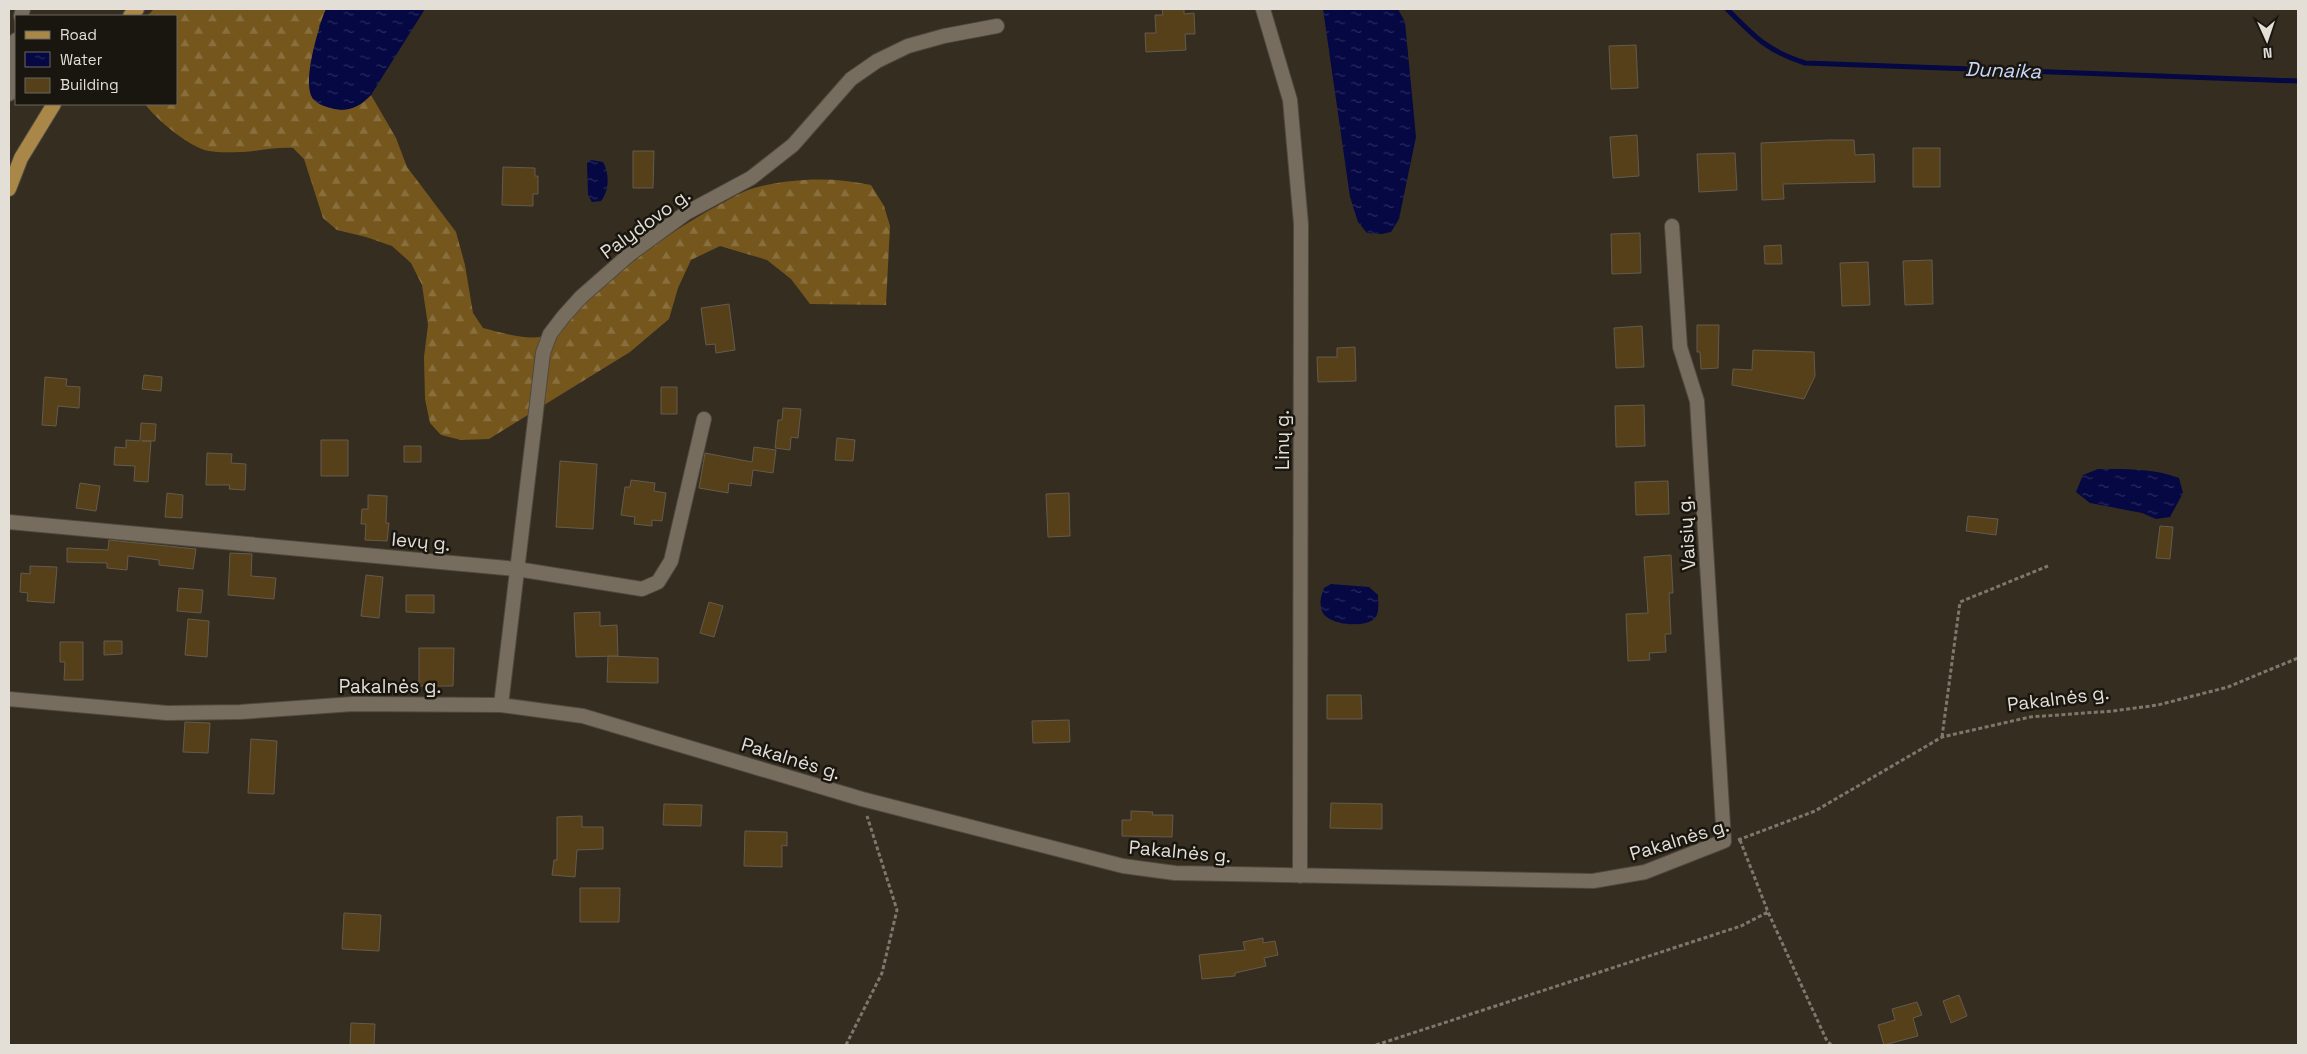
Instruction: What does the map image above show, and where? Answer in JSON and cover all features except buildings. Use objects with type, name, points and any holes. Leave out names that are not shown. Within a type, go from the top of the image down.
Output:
[{"type":"main road","points":[[9,189],[21,158],[53,105]]},
{"type":"street","name":"Linų g.","points":[[1263,9],[1290,100],[1301,224],[1300,876]]},
{"type":"street","name":"Palydovo g.","points":[[501,705],[543,353],[550,334],[562,317],[630,254],[686,213],[751,178],[786,150],[851,79],[877,61],[908,46],[944,36],[997,26]]},
{"type":"street","points":[[9,94],[15,46]]},
{"type":"street","name":"Vaisių g.","points":[[1672,226],[1680,347],[1697,401],[1724,842]]},
{"type":"street","name":"Ievų g.","points":[[9,522],[517,569],[642,589],[658,582],[671,561],[704,419]]},
{"type":"street","name":"Pakalnės g.","points":[[9,699],[167,713],[240,712],[353,704],[501,705],[583,716],[862,798],[1123,866],[1175,874],[1593,881],[1646,872],[1724,842]]},
{"type":"path","points":[[1942,737],[1960,602],[2048,566]]},
{"type":"path","name":"Pakalnės g.","points":[[1724,842],[1740,840],[1815,811],[1942,737],[2030,717],[2114,711],[2158,705],[2228,687],[2298,658]]},
{"type":"path","points":[[846,1045],[882,973],[897,910],[862,798]]},
{"type":"path","points":[[1740,840],[1768,912],[1826,1039],[1831,1045]]},
{"type":"path","points":[[1376,1045],[1741,926],[1768,912]]},
{"type":"path","points":[[849,1040],[850,1045]]},
{"type":"green space","points":[[154,9],[326,9],[319,26],[339,110],[357,106],[371,95],[396,138],[407,167],[456,232],[465,265],[473,313],[483,328],[529,337],[552,333],[574,316],[593,295],[628,266],[656,244],[701,215],[748,190],[777,183],[825,179],[871,185],[884,206],[890,226],[886,305],[810,304],[791,279],[767,260],[720,246],[691,260],[678,288],[669,319],[630,352],[489,439],[461,440],[441,435],[430,423],[425,399],[424,357],[428,325],[422,285],[411,263],[392,246],[337,230],[323,218],[304,159],[293,148],[243,152],[209,151],[201,149],[183,139],[157,117],[146,105],[178,105],[178,15],[148,15]]},
{"type":"water","points":[[326,9],[425,9],[371,95],[359,105],[350,109],[340,110],[323,106],[313,99],[310,91],[309,81],[312,54]]},
{"type":"water","points":[[1323,9],[1398,9],[1405,22],[1416,137],[1399,219],[1391,232],[1382,234],[1367,233],[1358,222],[1350,197]]},
{"type":"water","points":[[591,160],[603,162],[607,172],[606,192],[601,201],[592,202],[588,195],[587,163]]},
{"type":"water","points":[[2098,469],[2159,472],[2179,478],[2183,493],[2170,517],[2156,519],[2142,513],[2090,503],[2076,492],[2083,475]]},
{"type":"water","points":[[1331,584],[1369,587],[1378,595],[1377,616],[1363,624],[1347,624],[1331,620],[1325,616],[1321,608],[1321,599],[1324,588]]},
{"type":"waterway","name":"Dunaika","points":[[1727,9],[1762,42],[1781,53],[1805,63],[2298,81]]}]
